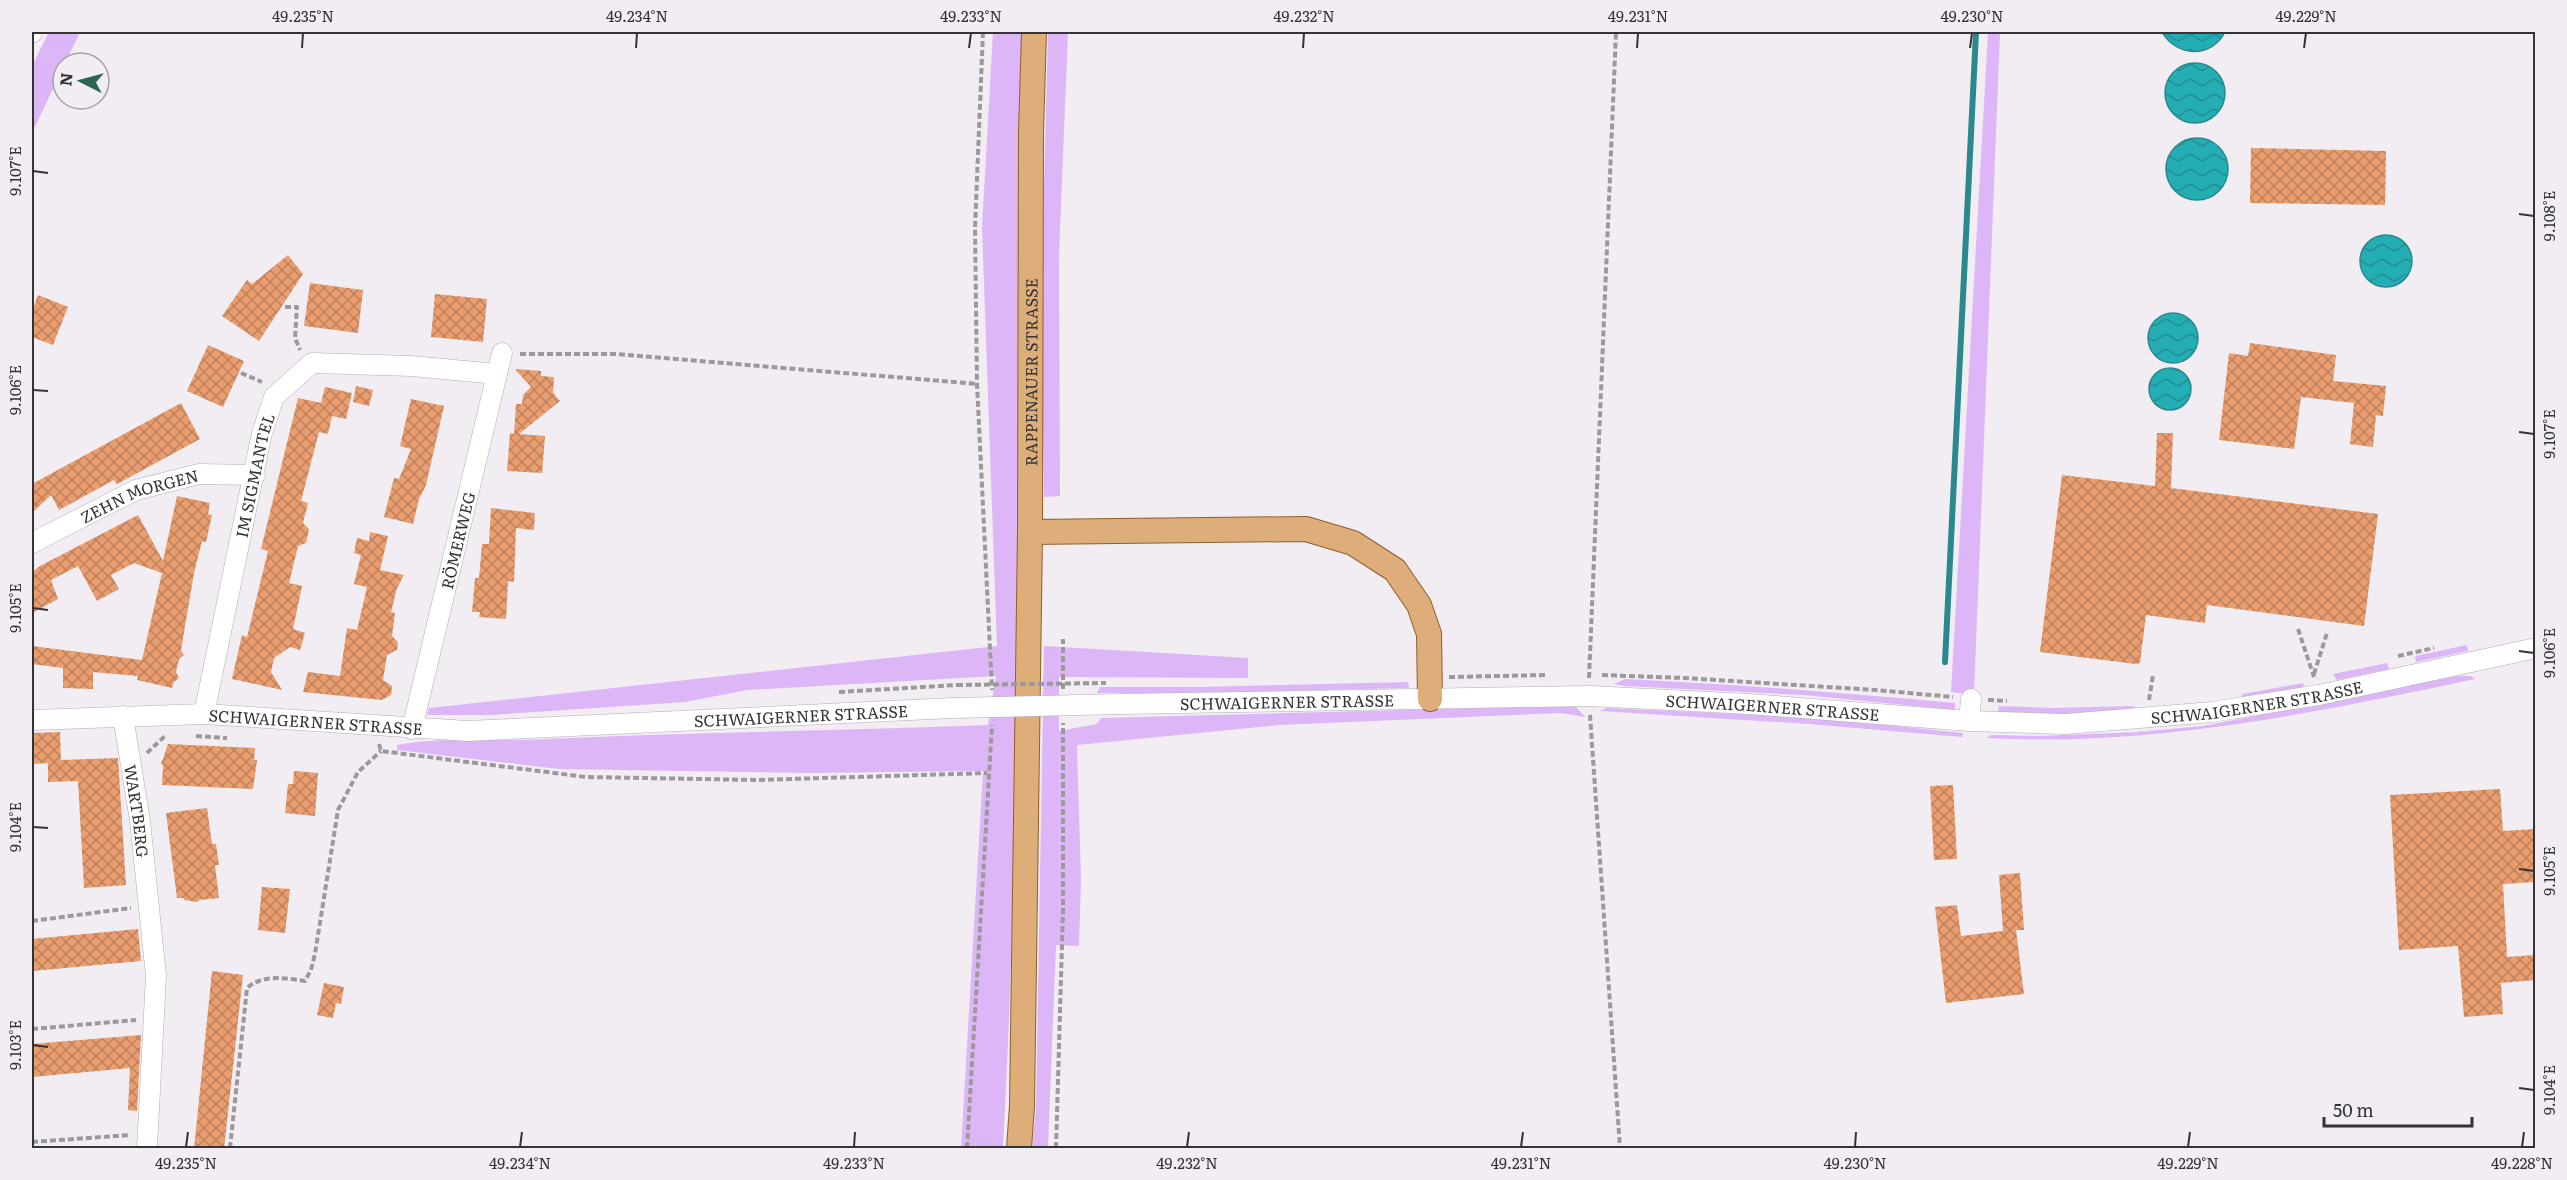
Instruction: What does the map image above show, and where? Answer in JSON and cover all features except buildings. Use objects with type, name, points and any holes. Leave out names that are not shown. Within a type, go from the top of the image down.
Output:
[{"type":"main road","name":"RAPPENAUER STRASSE","points":[[1019,1149],[1022,1106],[1030,532],[1031,132],[1034,32]]},
{"type":"main road","points":[[1030,532],[1306,529],[1353,543],[1395,570],[1419,605],[1429,634],[1430,699]]},
{"type":"street","name":"RÖMERWEG","points":[[412,729],[502,354]]},
{"type":"street","points":[[307,368],[312,363],[323,363],[411,366],[497,374]]},
{"type":"street","name":"IM SIGMANTEL","points":[[204,714],[262,433],[274,397],[307,368]]},
{"type":"street","name":"ZEHN MORGEN","points":[[32,543],[136,490],[199,474],[255,475]]},
{"type":"street","name":"SCHWAIGERNER STRASSE","points":[[32,720],[204,714],[468,731],[952,708],[1590,696],[1749,704],[1969,721],[2066,724],[2212,712],[2319,695],[2535,648]]},
{"type":"street","points":[[1969,721],[1971,699]]},
{"type":"street","name":"WARTBERG","points":[[123,716],[140,820],[156,976],[148,1141]]},
{"type":"path","points":[[983,32],[975,226],[977,384],[992,695]]},
{"type":"path","points":[[1616,32],[1589,675],[1620,1149]]},
{"type":"path","points":[[285,307],[297,307],[295,338],[307,368]]},
{"type":"path","points":[[502,354],[616,354],[977,384]]},
{"type":"path","points":[[2298,628],[2319,695]]},
{"type":"path","points":[[2313,675],[2327,633]]},
{"type":"path","points":[[1063,639],[1063,698]]},
{"type":"path","points":[[2390,657],[2445,646]]},
{"type":"path","points":[[2303,677],[2324,672]]},
{"type":"path","points":[[1589,675],[1695,678],[2013,701]]},
{"type":"path","points":[[957,685],[1106,682]]},
{"type":"path","points":[[2138,700],[2160,699]]},
{"type":"path","points":[[967,1149],[992,715]]},
{"type":"path","points":[[1056,1149],[1063,910],[1063,721]]},
{"type":"path","points":[[372,725],[381,751]]},
{"type":"path","points":[[131,768],[167,734]]},
{"type":"path","points":[[187,735],[227,738]]},
{"type":"path","points":[[230,1149],[247,988],[256,980],[282,978],[305,981],[315,954],[338,810],[358,772],[381,751],[586,777],[758,780],[987,773]]},
{"type":"path","points":[[32,921],[149,906]]},
{"type":"path","points":[[32,1029],[154,1018]]},
{"type":"path","points":[[32,1142],[148,1141]]},
{"type":"shaded area","points":[[49,32],[80,32],[71,51],[51,51],[51,93],[32,133],[32,66]]},
{"type":"shaded area","points":[[993,32],[1023,32],[1014,869],[1003,1148],[961,1148],[983,771],[808,773],[559,769],[397,750],[397,745],[453,740],[528,740],[988,725],[996,676],[747,690],[685,702],[491,715],[427,715],[429,708],[997,646],[982,227]]},
{"type":"shaded area","points":[[1048,32],[1068,32],[1059,256],[1060,496],[1044,497],[1041,302]]},
{"type":"shaded area","points":[[1988,32],[2000,32],[1974,695],[1951,692]]},
{"type":"shaded area","points":[[2467,645],[2468,651],[2416,662],[2415,656]]},
{"type":"shaded area","points":[[1044,646],[1248,658],[1248,678],[1059,677],[1059,731],[1097,724],[1101,718],[1559,706],[1575,706],[1585,717],[1561,713],[1279,725],[1077,745],[1081,879],[1079,946],[1056,945],[1048,1148],[1032,1148],[1036,1107]]},
{"type":"shaded area","points":[[2387,663],[2389,669],[2337,680],[2333,674]]},
{"type":"shaded area","points":[[2457,676],[2471,676],[2475,679],[2354,704],[2232,725],[2110,737],[1986,738],[1992,735],[2039,736],[2138,732],[2203,726]]},
{"type":"shaded area","points":[[1625,679],[1708,683],[1955,703],[1955,710],[1804,695],[1614,684]]},
{"type":"shaded area","points":[[1408,682],[1409,688],[1097,693],[1100,687]]},
{"type":"shaded area","points":[[2303,683],[2304,687],[2241,700],[2242,694]]},
{"type":"shaded area","points":[[1999,706],[2053,708],[2132,706],[2137,708],[2136,712],[2050,715],[1998,713]]},
{"type":"shaded area","points":[[1606,708],[1811,717],[1963,733],[1962,737],[1809,724],[1600,711]]},
{"type":"water","points":[[2162,32],[2225,32],[2211,47],[2194,52],[2176,46]]},
{"type":"water","points":[[2189,63],[2201,63],[2212,68],[2220,76],[2225,93],[2223,105],[2212,118],[2201,123],[2189,123],[2178,118],[2170,110],[2165,99],[2165,87],[2170,76],[2178,68]]},
{"type":"water","points":[[2197,138],[2209,140],[2219,147],[2226,157],[2228,169],[2226,181],[2219,191],[2209,198],[2197,200],[2185,198],[2175,191],[2168,181],[2166,169],[2168,157],[2175,147],[2185,140]]},
{"type":"water","points":[[2386,235],[2400,239],[2408,247],[2412,261],[2408,275],[2400,283],[2386,287],[2372,283],[2364,275],[2360,261],[2364,247],[2372,239]]},
{"type":"water","points":[[2173,313],[2187,317],[2194,324],[2198,338],[2194,352],[2187,359],[2173,363],[2159,359],[2152,352],[2148,338],[2152,324],[2159,317]]},
{"type":"water","points":[[2170,368],[2178,369],[2185,374],[2190,381],[2190,397],[2185,404],[2178,409],[2170,410],[2162,409],[2155,404],[2150,397],[2149,389],[2150,381],[2155,374],[2162,369]]},
{"type":"waterway","points":[[1945,662],[1976,32]]}]
